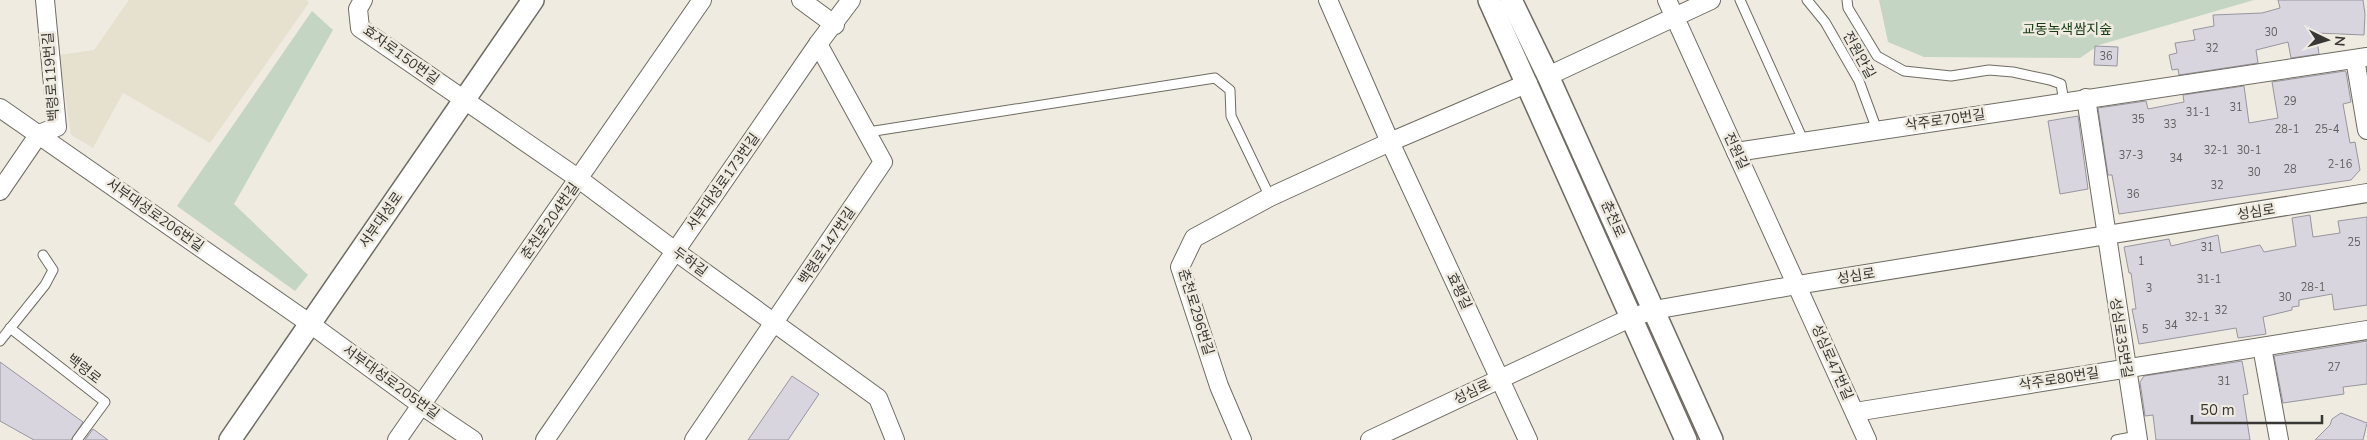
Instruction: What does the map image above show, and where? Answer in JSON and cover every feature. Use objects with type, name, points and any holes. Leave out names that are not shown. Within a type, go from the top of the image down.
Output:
[{"type":"street","name":"백령로119번길","points":[[0,191],[40,134],[57,127],[45,0]]},
{"type":"street","name":"효자로150번길","points":[[363,0],[358,9],[360,28],[464,100]]},
{"type":"street","name":"서부대성로","points":[[230,440],[532,0]]},
{"type":"street","name":"춘천로204번길","points":[[397,440],[702,0]]},
{"type":"street","points":[[801,0],[834,25]]},
{"type":"street","name":"서부대성로173번길","points":[[545,440],[818,44],[851,0]]},
{"type":"street","name":"효평길","points":[[1328,0],[1390,142],[1528,440]]},
{"type":"street","name":"춘천로","points":[[1489,0],[1686,440]]},
{"type":"street","name":"춘천로","points":[[1511,0],[1548,76],[1712,440]]},
{"type":"street","name":"전원길","points":[[1667,0],[1797,285]]},
{"type":"street","points":[[1548,76],[1711,0]]},
{"type":"street","name":"백령로147번길","points":[[694,440],[883,162],[818,44]]},
{"type":"street","name":"삭주로70번길","points":[[1736,152],[2361,58],[2367,130]]},
{"type":"street","points":[[1270,197],[1390,142],[1528,84]]},
{"type":"street","points":[[2086,98],[2106,236]]},
{"type":"street","name":"두하길","points":[[464,100],[579,179],[878,398],[895,440]]},
{"type":"street","name":"서부대성로206번길","points":[[0,108],[40,134],[309,323]]},
{"type":"street","name":"성심로","points":[[1379,438],[1630,318],[1654,310],[1797,285],[2367,193]]},
{"type":"street","name":"춘천로296번길","points":[[1242,440],[1219,386],[1180,266],[1194,238],[1270,197]]},
{"type":"street","name":"성심로35번길","points":[[2106,236],[2137,438]]},
{"type":"street","name":"성심로47번길","points":[[1797,285],[1867,440]]},
{"type":"street","name":"서부대성로205번길","points":[[309,323],[421,405],[473,440]]},
{"type":"street","name":"삭주로80번길","points":[[1855,412],[2367,330]]},
{"type":"street","points":[[2262,347],[2279,440]]},
{"type":"lane","points":[[1740,0],[1804,142]]},
{"type":"lane","name":"전원안길","points":[[1807,0],[1825,22],[1859,81],[1877,130]]},
{"type":"lane","points":[[1847,0],[1848,8],[1878,56],[1904,71],[1951,76],[1989,70],[2013,72],[2061,84],[2064,102]]},
{"type":"lane","points":[[868,132],[1215,78],[1230,90],[1230,116],[1270,197]]},
{"type":"lane","points":[[0,341],[44,285],[53,270],[43,254]]},
{"type":"lane","name":"백령로","points":[[10,328],[105,402],[78,440]]},
{"type":"lane","points":[[2116,440],[2137,438]]},
{"type":"shaded area","points":[[129,0],[307,0],[309,3],[210,143],[123,93],[93,148],[71,135],[59,55],[94,50]]},
{"type":"green space","name":"교동녹색쌈지숲","points":[[1879,0],[2254,0],[2099,45],[2080,58],[1924,57],[1888,42]]},
{"type":"green space","points":[[312,11],[333,30],[234,204],[308,275],[295,291],[177,206]]},
{"type":"building","points":[[2278,0],[2363,0],[2365,14],[2364,35],[2316,33],[2319,54],[2291,58],[2288,42],[2256,50],[2258,63],[2179,75],[2178,69],[2172,70],[2169,55],[2177,53],[2175,43],[2195,40],[2193,30],[2214,26],[2213,15],[2262,13],[2280,8]]},
{"type":"building","points":[[2095,46],[2118,47],[2117,66],[2094,65]]},
{"type":"building","points":[[2345,71],[2351,102],[2343,104],[2350,143],[2355,142],[2360,170],[2351,180],[2119,214],[2112,175],[2108,175],[2098,108],[2146,101],[2148,109],[2184,102],[2183,95],[2244,86],[2249,123],[2278,118],[2272,82]]},
{"type":"building","points":[[2078,116],[2088,189],[2060,194],[2048,121]]},
{"type":"building","points":[[2310,215],[2313,237],[2340,233],[2338,221],[2367,217],[2367,305],[2334,310],[2332,294],[2299,300],[2299,306],[2292,307],[2292,310],[2263,317],[2266,334],[2238,338],[2236,328],[2139,344],[2132,309],[2136,309],[2131,273],[2129,273],[2124,247],[2169,239],[2171,246],[2218,235],[2221,253],[2260,245],[2264,252],[2296,246],[2292,218]]},
{"type":"building","points":[[2367,341],[2367,384],[2343,387],[2344,394],[2283,403],[2274,356]]},
{"type":"building","points":[[2242,361],[2248,394],[2243,395],[2250,440],[2156,440],[2153,415],[2145,416],[2140,382],[2144,376]]},
{"type":"building","points":[[0,362],[83,422],[71,440],[34,440],[0,421]]},
{"type":"building","points":[[792,376],[819,394],[788,440],[748,440]]},
{"type":"building","points":[[2341,413],[2367,423],[2363,440],[2315,440],[2330,425],[2332,419]]},
{"type":"building","points":[[93,429],[108,440],[85,440]]}]
